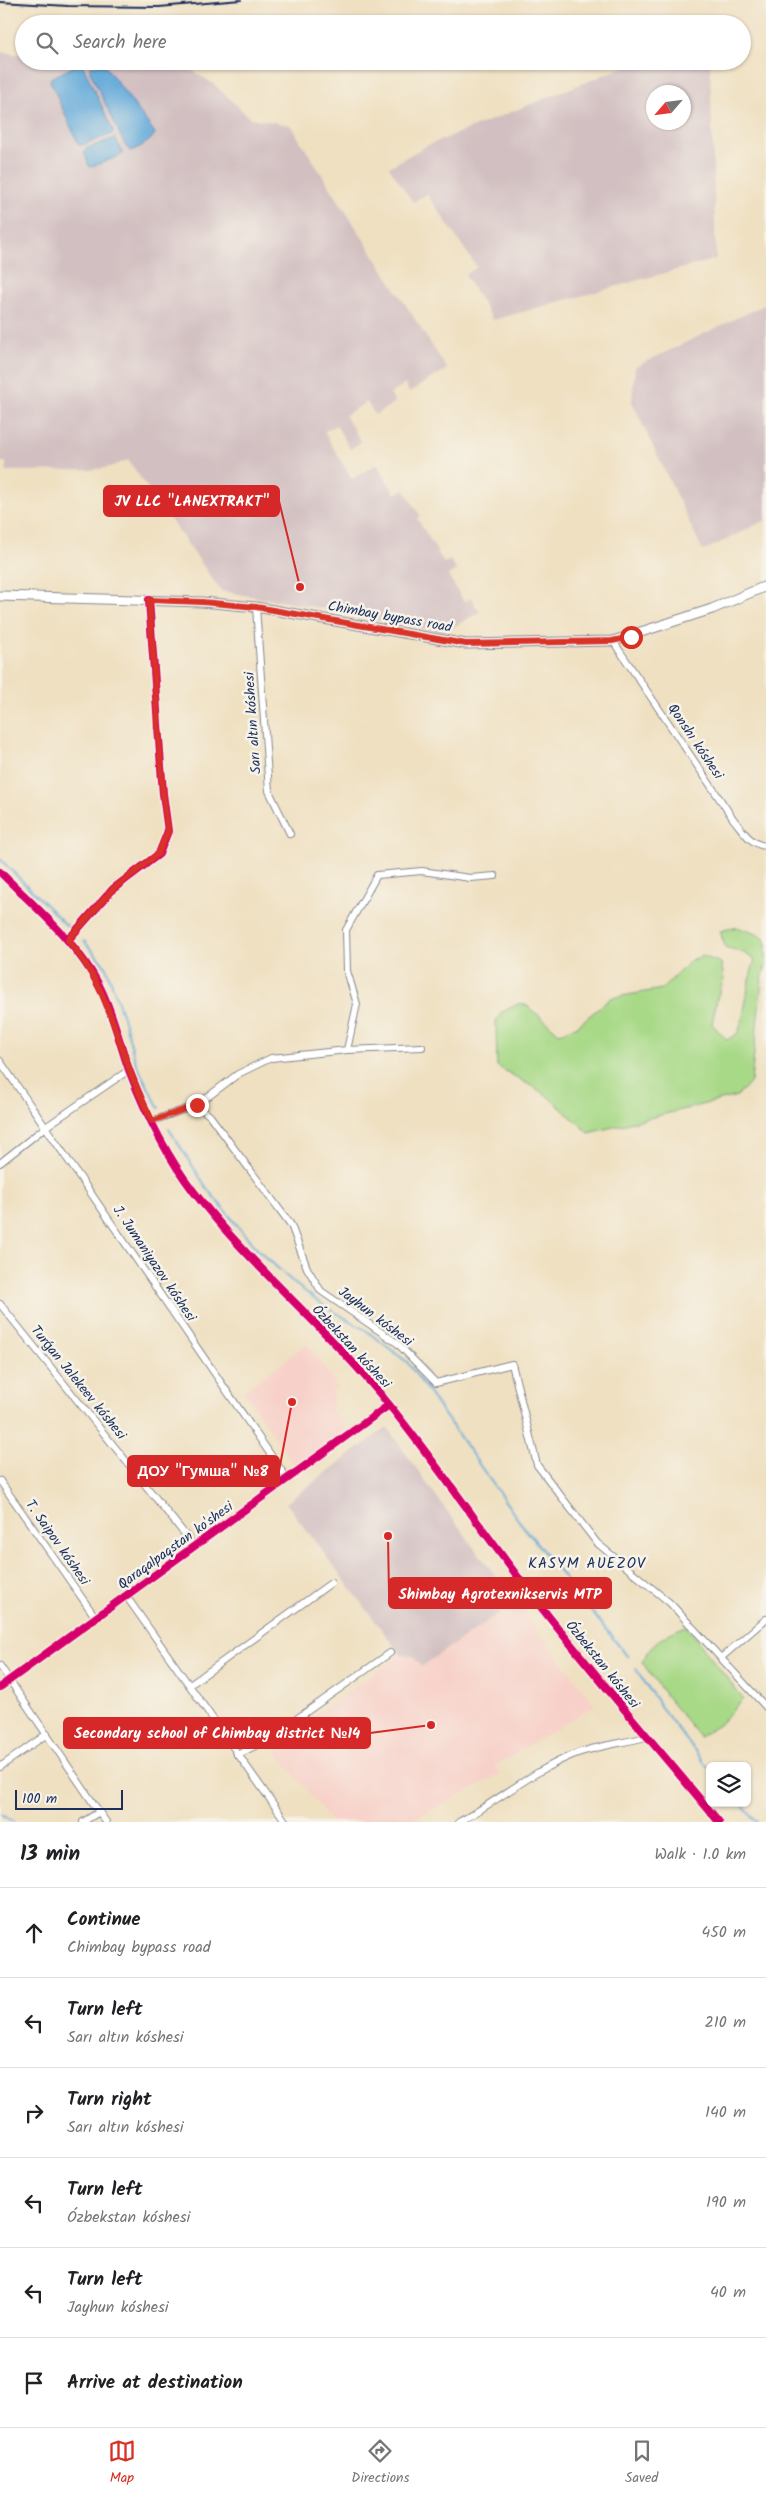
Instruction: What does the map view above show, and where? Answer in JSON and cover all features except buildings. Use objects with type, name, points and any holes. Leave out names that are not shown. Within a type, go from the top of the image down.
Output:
[{"type":"main road","name":"Chimbay bypass road","points":[[0,596],[202,602],[256,607],[466,644],[612,641],[712,609],[766,586]]},
{"type":"street","points":[[68,940],[113,889],[158,854],[168,831],[163,794],[149,600]]},
{"type":"street","name":"Sarı altın kóshesi","points":[[256,607],[269,791],[290,834]]},
{"type":"street","name":"Qonshı kóshesi","points":[[612,641],[734,820],[750,840],[760,846],[766,846]]},
{"type":"street","points":[[347,1050],[357,1004],[347,971],[346,930],[377,875],[422,871],[470,878],[495,876]]},
{"type":"street","name":"Ózbekstan kóshesi","points":[[0,872],[68,940],[87,964],[100,987],[129,1070],[152,1121],[192,1190],[222,1226],[342,1349],[389,1405],[532,1596],[646,1737],[719,1822]]},
{"type":"street","points":[[152,1121],[197,1105],[238,1074],[270,1058],[347,1050],[422,1047]]},
{"type":"street","name":"J. Jumaniyazov kóshesi","points":[[0,1061],[47,1126],[288,1480]]},
{"type":"street","points":[[0,1163],[47,1126],[129,1070]]},
{"type":"street","name":"Jayhun kóshesi","points":[[197,1105],[210,1116],[291,1225],[307,1268],[321,1291],[397,1343],[436,1383],[512,1364],[537,1465],[597,1543],[670,1603],[722,1657]]},
{"type":"street","name":"Turǵan Jalekeev kóshesi","points":[[0,1304],[195,1547]]},
{"type":"street","name":"Qaraqalpaqstan ko'shesi","points":[[0,1687],[11,1681],[389,1405]]},
{"type":"street","name":"T. Saipov kóshesi","points":[[0,1481],[96,1618]]},
{"type":"street","points":[[190,1685],[331,1583]]},
{"type":"street","points":[[126,1596],[286,1822]]},
{"type":"street","points":[[766,1619],[722,1657],[766,1707]]},
{"type":"street","points":[[238,1755],[265,1741],[390,1653]]},
{"type":"street","points":[[0,1666],[106,1822]]},
{"type":"street","points":[[0,1767],[47,1734]]},
{"type":"street","points":[[459,1822],[489,1806],[552,1765],[576,1754],[646,1737]]},
{"type":"street","points":[[83,1822],[99,1812]]},
{"type":"shaded area","points":[[0,52],[15,54],[15,70],[192,70],[215,85],[250,118],[290,125],[447,369],[409,392],[405,384],[390,394],[395,402],[375,415],[367,402],[345,415],[361,442],[350,449],[336,425],[324,432],[352,479],[377,464],[395,494],[404,489],[420,516],[417,518],[444,563],[450,560],[456,570],[448,575],[464,602],[471,598],[480,612],[444,632],[359,617],[352,605],[338,604],[332,610],[221,591],[128,460],[110,467],[91,470],[6,471],[6,462],[0,462]]},
{"type":"shaded area","points":[[616,70],[710,70],[716,259],[493,320],[465,275],[477,267],[427,194],[413,202],[389,167],[426,146]]},
{"type":"shaded area","points":[[766,304],[766,520],[703,551],[632,402],[635,367]]},
{"type":"shaded area","points":[[307,1344],[337,1387],[331,1391],[334,1397],[331,1408],[346,1428],[295,1467],[244,1391]]},
{"type":"shaded area","points":[[387,1427],[515,1602],[421,1667],[413,1656],[401,1655],[286,1503]]},
{"type":"shaded area","points":[[515,1602],[595,1705],[495,1766],[500,1774],[408,1822],[332,1822],[271,1745],[401,1655],[413,1656],[422,1667]]},
{"type":"green space","points":[[737,927],[759,935],[766,940],[766,965],[762,979],[751,1082],[737,1096],[589,1133],[545,1094],[497,1066],[496,1021],[502,1012],[520,1003],[529,1007],[559,1033],[576,1027],[611,998],[662,989],[691,960],[703,956],[721,963],[724,979],[717,998],[712,1024],[727,1040],[738,1033],[755,960],[744,953],[725,947],[720,931]]},
{"type":"green space","points":[[686,1626],[743,1699],[720,1724],[700,1737],[666,1696],[642,1662],[655,1644],[671,1632]]},
{"type":"water","points":[[67,70],[85,70],[113,130],[112,134],[79,145],[50,81],[51,78]]},
{"type":"water","points":[[90,70],[108,70],[155,133],[148,142],[130,151],[126,147]]},
{"type":"water","points":[[115,138],[123,153],[122,155],[91,167],[89,166],[84,152],[85,149]]},
{"type":"waterway","points":[[0,859],[68,927]]},
{"type":"waterway","points":[[84,941],[106,967],[126,1026],[136,1064],[159,1108]]},
{"type":"waterway","points":[[169,1129],[208,1190],[256,1248],[295,1284],[323,1305],[367,1331],[407,1362],[519,1521],[628,1657]]},
{"type":"waterway","points":[[636,1669],[660,1706],[706,1765]]},
{"type":"waterway","points":[[744,1807],[757,1822]]},
{"type":"waterway","points":[[0,1814],[14,1822]]},
{"type":"railway","points":[[0,2],[68,6],[159,7],[241,0]]},
{"type":"cycle path","points":[[68,940],[113,889],[159,854],[168,831],[163,794],[149,600]]},
{"type":"cycle path","points":[[0,872],[67,939],[90,969],[108,1006],[129,1070],[149,1118],[175,1164],[194,1192],[241,1247],[367,1378],[426,1452],[513,1571],[554,1623],[719,1822]]},
{"type":"cycle path","points":[[0,1687],[389,1405]]},
{"type":"place","name":"JV LLC \"LANEXTRAKT\"","points":[[300,587]]},
{"type":"place","name":"ДОУ \"Гумша\" №8","points":[[292,1402]]},
{"type":"place","name":"Shimbay Agrotexnikservis MTP","points":[[388,1536]]},
{"type":"place","name":"Secondary school of Chimbay district №14","points":[[431,1725]]},
{"type":"district","name":"KASYM AUEZOV","points":[[587,1563]]},
{"type":"route","points":[[197,1105],[152,1121],[129,1070],[112,1015],[100,987],[87,964],[68,940],[113,889],[158,854],[168,831],[163,794],[149,600],[256,607],[466,644],[612,641],[631,637]]}]
